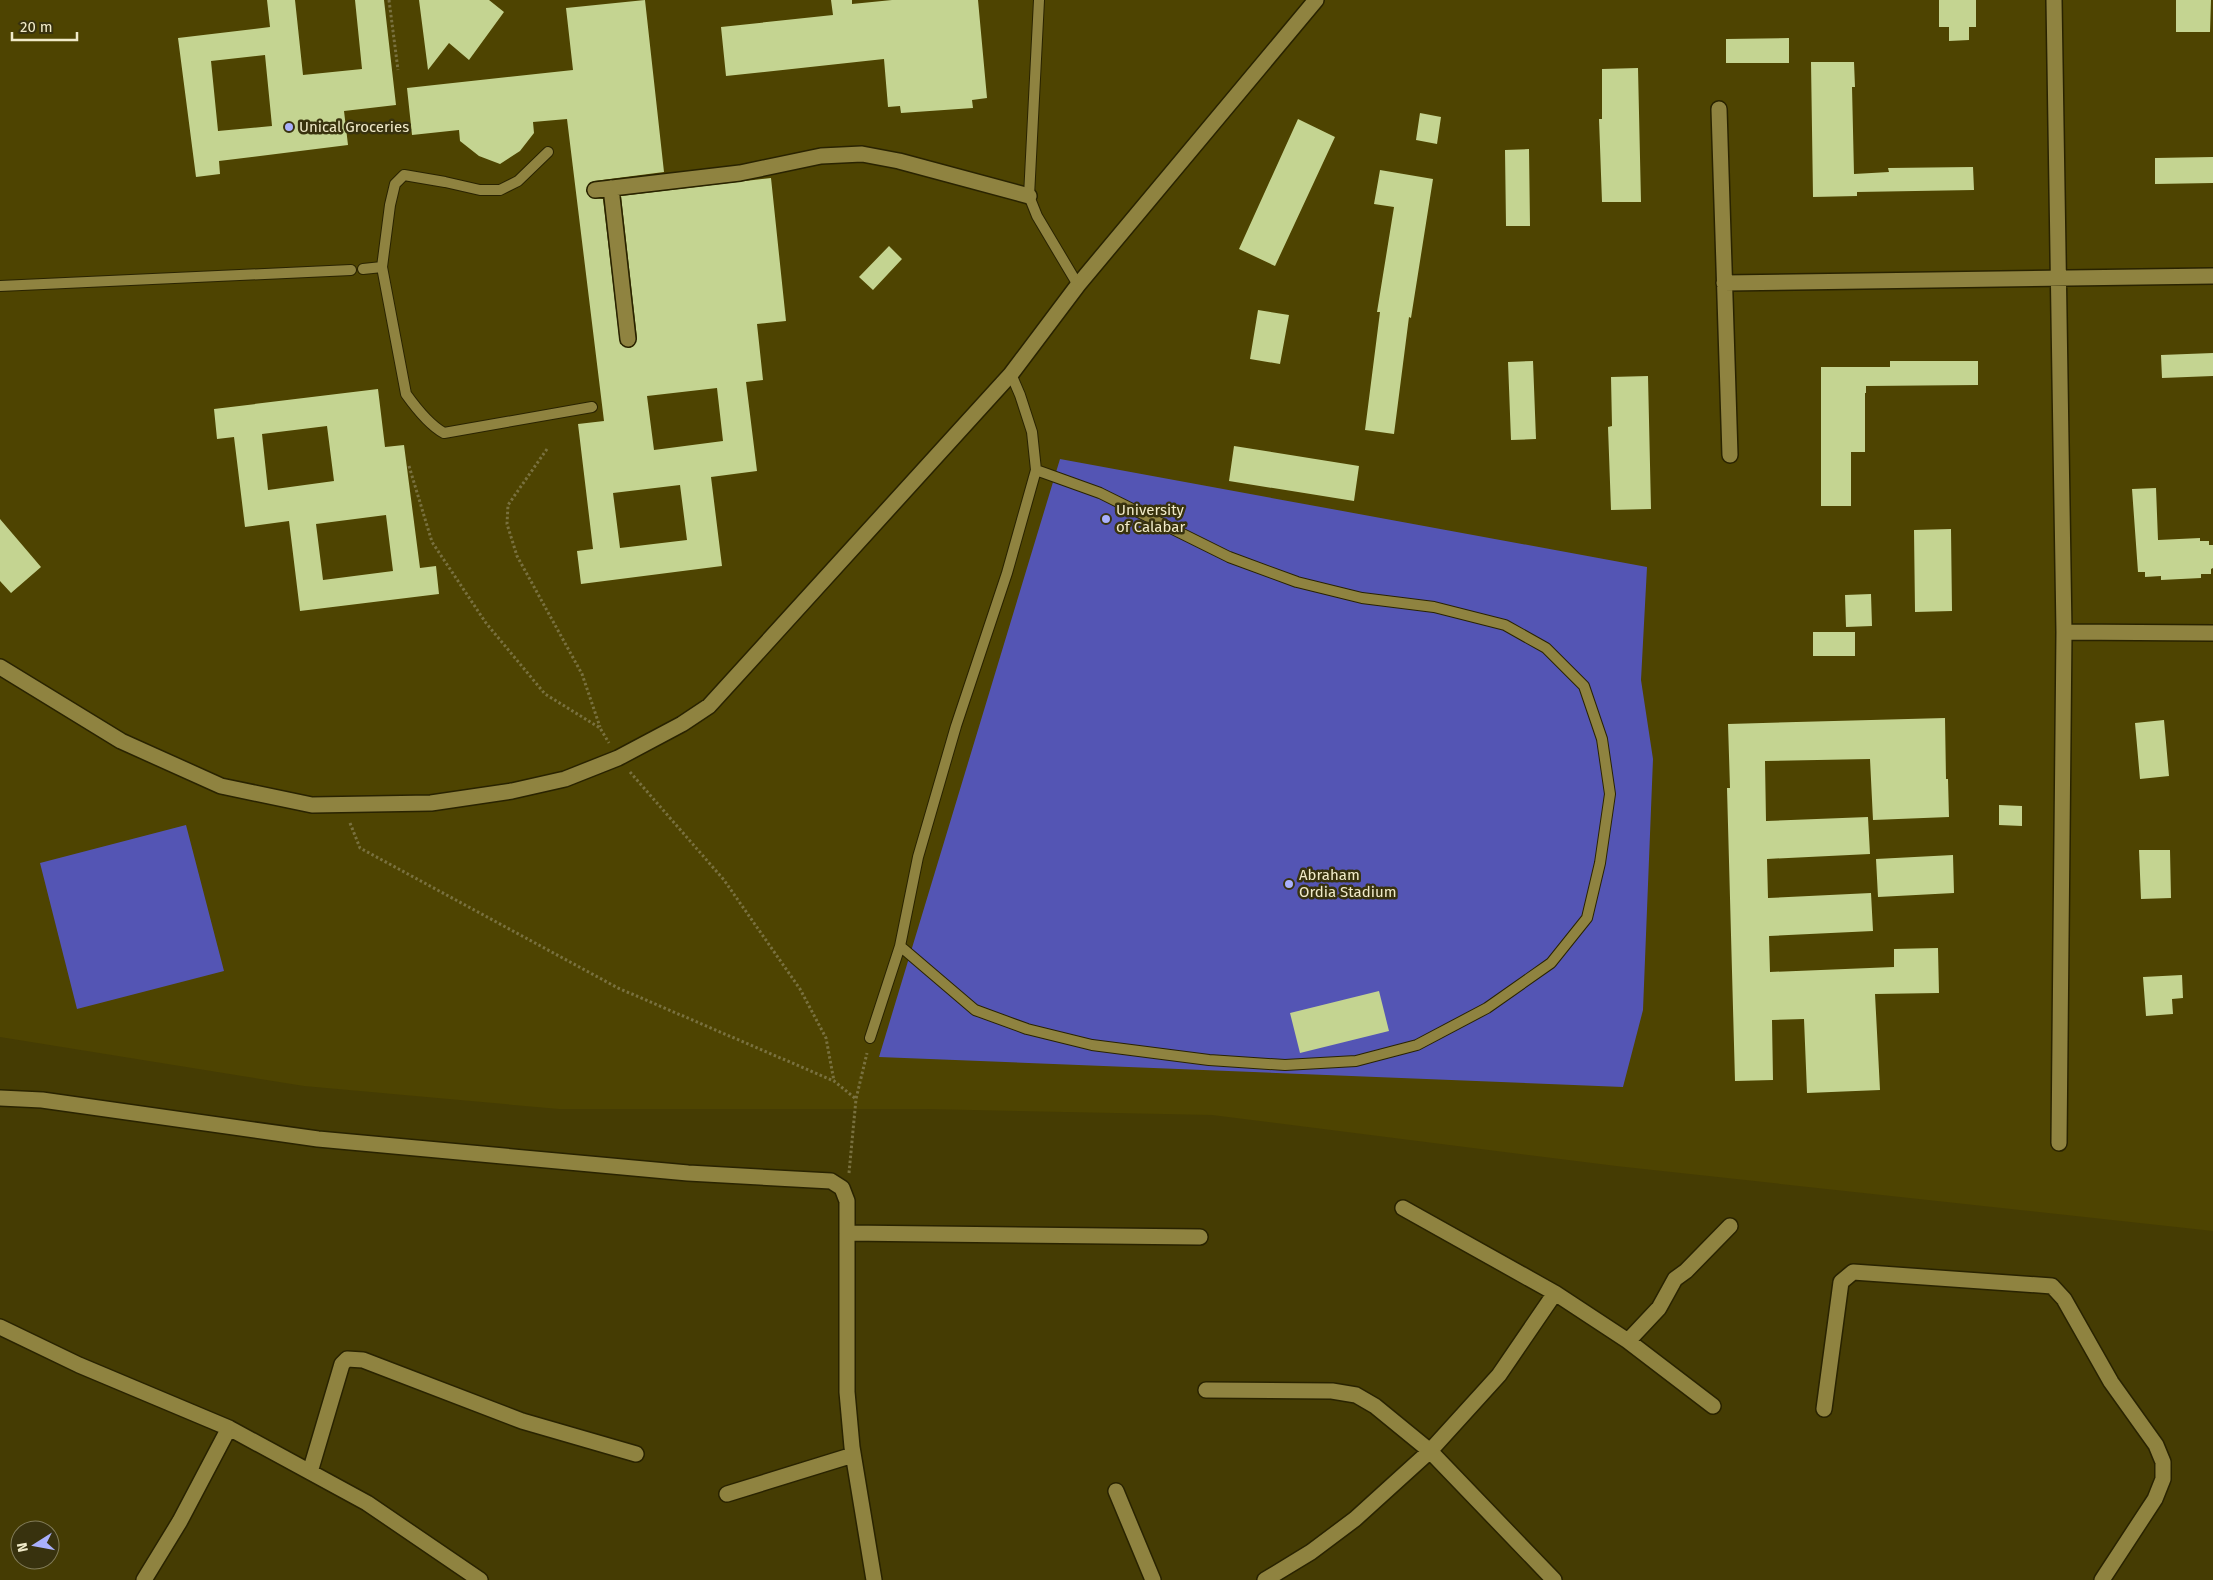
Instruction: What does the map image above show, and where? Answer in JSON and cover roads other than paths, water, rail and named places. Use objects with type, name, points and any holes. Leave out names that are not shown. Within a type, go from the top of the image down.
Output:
[{"type":"street","points":[[0,667],[121,741],[221,786],[312,805],[431,803],[512,791],[565,779],[618,758],[709,706],[1010,374],[1078,285],[1316,0]]},
{"type":"street","points":[[2054,0],[2064,632],[2059,1143]]},
{"type":"street","points":[[1719,109],[1730,455]]},
{"type":"street","points":[[595,190],[740,173],[820,156],[862,154],[899,161],[1029,196]]},
{"type":"street","points":[[610,188],[628,339]]},
{"type":"street","points":[[1724,283],[2213,276]]},
{"type":"street","points":[[2064,632],[2213,633]]},
{"type":"street","points":[[0,1098],[42,1100],[318,1139],[688,1173],[831,1181],[842,1188],[847,1201],[847,1392],[853,1455],[874,1580]]},
{"type":"street","points":[[1403,1208],[1555,1293],[1628,1341],[1713,1406]]},
{"type":"street","points":[[1628,1341],[1659,1308],[1675,1278],[1686,1271],[1730,1226]]},
{"type":"street","points":[[847,1233],[1200,1237]]},
{"type":"street","points":[[1824,1409],[1841,1282],[1853,1272],[2052,1286],[2064,1299],[2111,1382],[2156,1445],[2163,1462],[2163,1479],[2156,1499],[2102,1580]]},
{"type":"street","points":[[1264,1580],[1311,1552],[1347,1525],[1430,1451],[1499,1375],[1555,1293]]},
{"type":"street","points":[[0,1327],[80,1364],[229,1428],[367,1503],[480,1580]]},
{"type":"street","points":[[310,1472],[342,1364],[347,1359],[363,1360],[522,1421],[636,1454]]},
{"type":"street","points":[[1206,1390],[1332,1391],[1356,1395],[1375,1406],[1430,1451],[1554,1580]]},
{"type":"street","points":[[144,1580],[180,1521],[229,1428]]},
{"type":"street","points":[[727,1494],[853,1455]]},
{"type":"street","points":[[1116,1491],[1153,1580]]},
{"type":"lane","points":[[1039,0],[1029,196],[1037,216],[1078,285]]},
{"type":"lane","points":[[548,152],[518,181],[500,190],[480,190],[404,176],[395,184],[390,205],[382,267],[406,394],[437,429],[444,433],[592,406]]},
{"type":"lane","points":[[363,269],[382,267]]},
{"type":"lane","points":[[0,286],[351,270]]},
{"type":"lane","points":[[870,1038],[900,946],[921,847],[956,726],[1007,573],[1036,470],[1032,432],[1020,395],[1010,374]]},
{"type":"lane","points":[[900,946],[975,1010],[1026,1029],[1092,1045],[1209,1060],[1284,1065],[1356,1061],[1417,1045],[1487,1008],[1551,962],[1587,918],[1600,863],[1610,794],[1602,740],[1584,686],[1546,648],[1505,625],[1434,607],[1362,598],[1297,582],[1229,557],[1100,493],[1036,470]]},
{"type":"place","name":"Unical Groceries","points":[[289,127]]},
{"type":"place","name":"University of Calabar","points":[[1106,519]]},
{"type":"place","name":"Abraham Ordia Stadium","points":[[1289,884]]}]
